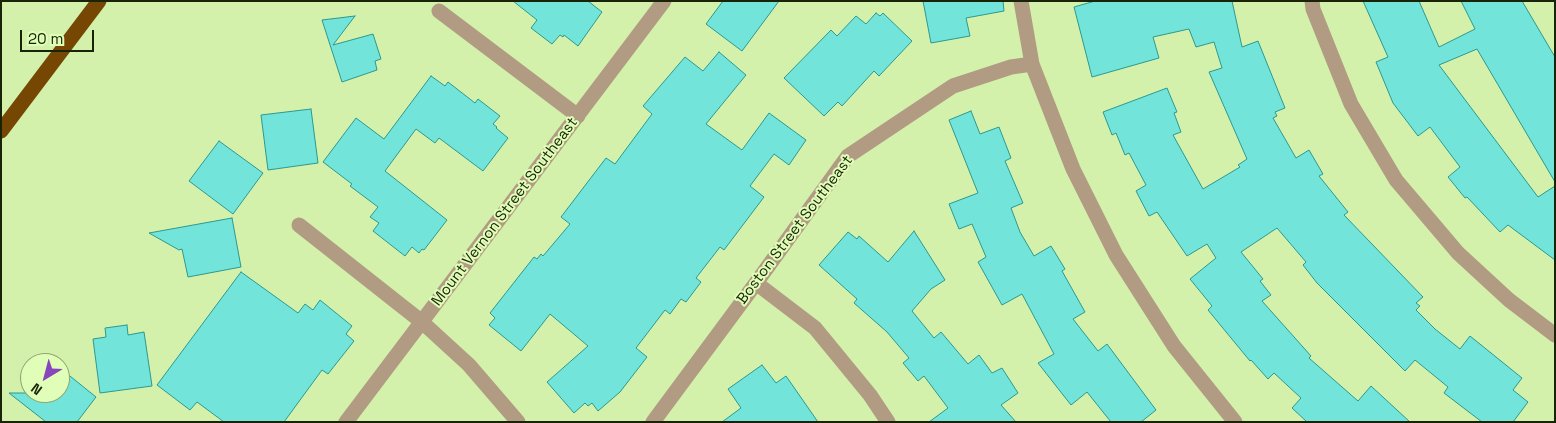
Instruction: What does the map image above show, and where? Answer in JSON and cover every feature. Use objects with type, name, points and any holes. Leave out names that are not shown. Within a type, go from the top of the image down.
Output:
[{"type":"highway","points":[[1,131],[99,1]]},
{"type":"street","name":"Mount Vernon Street Southeast","points":[[346,422],[664,1]]},
{"type":"street","points":[[1021,1],[1032,64],[1073,170],[1116,255],[1174,346],[1236,422]]},
{"type":"street","points":[[1312,1],[1313,9],[1351,104],[1396,180],[1458,253],[1509,300],[1555,335]]},
{"type":"street","points":[[439,12],[578,116]]},
{"type":"street","name":"Boston Street Southeast","points":[[653,422],[848,156],[953,86],[1011,67],[1032,64]]},
{"type":"street","points":[[299,225],[422,322],[469,365],[518,422]]},
{"type":"street","points":[[756,283],[815,328],[870,395],[888,422]]},
{"type":"building","points":[[513,1],[588,1],[602,12],[578,46],[564,35],[563,37],[560,35],[552,44],[531,28],[537,20]]},
{"type":"building","points":[[723,1],[779,1],[742,51],[706,24]]},
{"type":"building","points":[[923,1],[1003,1],[1004,11],[966,18],[970,36],[931,43]]},
{"type":"building","points":[[1095,1],[1232,1],[1242,47],[1258,41],[1285,108],[1275,112],[1277,116],[1273,118],[1296,158],[1309,150],[1323,174],[1319,176],[1348,212],[1344,215],[1423,297],[1416,303],[1420,306],[1416,310],[1435,329],[1460,349],[1470,336],[1522,378],[1513,390],[1528,402],[1513,422],[1482,422],[1444,393],[1448,387],[1415,360],[1405,371],[1317,283],[1303,265],[1306,262],[1277,228],[1241,252],[1263,279],[1260,281],[1271,295],[1262,301],[1311,356],[1309,358],[1358,401],[1371,386],[1410,422],[1307,422],[1292,408],[1301,398],[1274,373],[1268,379],[1250,361],[1208,310],[1212,306],[1190,279],[1216,258],[1207,244],[1187,256],[1157,212],[1149,216],[1136,191],[1146,185],[1129,153],[1125,155],[1116,133],[1112,135],[1103,112],[1167,88],[1177,112],[1174,113],[1181,132],[1173,135],[1203,189],[1240,167],[1238,165],[1247,159],[1209,72],[1222,68],[1214,42],[1196,47],[1189,29],[1153,37],[1159,58],[1092,77],[1074,7]]},
{"type":"building","points":[[1363,1],[1419,1],[1439,47],[1475,29],[1461,1],[1522,1],[1555,57],[1555,182],[1477,49],[1439,65],[1538,197],[1555,186],[1555,260],[1508,225],[1500,232],[1467,197],[1465,198],[1448,177],[1460,167],[1430,127],[1418,136],[1393,103],[1376,62],[1388,57]]},
{"type":"building","points":[[876,13],[880,16],[883,13],[912,41],[879,76],[874,71],[842,106],[838,102],[824,116],[784,78],[831,30],[837,36],[856,16],[866,24]]},
{"type":"building","points":[[355,16],[333,45],[373,34],[381,59],[375,61],[377,70],[342,82],[322,20]]},
{"type":"building","points":[[719,52],[746,75],[706,124],[742,150],[769,113],[806,140],[789,165],[774,154],[750,186],[764,197],[724,250],[720,247],[696,278],[701,282],[686,302],[681,299],[670,314],[665,310],[636,348],[647,357],[620,392],[598,411],[592,403],[588,406],[585,403],[574,413],[547,382],[588,346],[550,314],[521,351],[489,325],[495,318],[490,313],[534,257],[537,259],[541,254],[543,256],[570,224],[561,217],[606,158],[615,164],[652,114],[643,106],[685,57],[703,71]]},
{"type":"building","points":[[431,76],[445,86],[448,82],[475,103],[478,99],[500,116],[493,124],[508,138],[483,171],[439,138],[435,143],[416,129],[385,171],[447,220],[424,250],[422,249],[419,253],[412,247],[405,256],[373,231],[379,223],[370,217],[378,207],[323,162],[356,118],[384,139]]},
{"type":"building","points":[[311,109],[318,163],[268,170],[261,115]]},
{"type":"building","points":[[971,111],[980,134],[999,127],[1011,158],[1005,161],[1023,203],[1011,208],[1020,232],[1034,256],[1051,246],[1065,269],[1062,271],[1085,312],[1073,319],[1098,351],[1107,344],[1156,410],[1141,422],[1111,422],[1087,392],[1071,405],[1038,363],[1054,354],[1022,294],[1002,305],[978,262],[986,257],[972,224],[959,229],[949,204],[978,193],[949,120]]},
{"type":"building","points":[[219,141],[263,173],[233,214],[189,181]]},
{"type":"building","points":[[232,218],[241,267],[188,277],[182,249],[179,250],[149,233]]},
{"type":"building","points":[[914,231],[945,280],[931,289],[912,311],[934,338],[941,332],[968,364],[979,355],[992,373],[1002,368],[1018,393],[1001,405],[1016,422],[929,422],[948,408],[924,376],[918,381],[903,363],[909,358],[887,332],[854,303],[857,299],[819,265],[848,232],[857,239],[859,236],[888,262]]},
{"type":"building","points":[[241,272],[298,313],[305,304],[313,310],[320,300],[352,326],[346,334],[354,341],[328,374],[322,370],[284,422],[224,422],[197,402],[190,410],[157,385]]},
{"type":"building","points":[[127,325],[128,335],[144,332],[152,386],[100,393],[93,339],[106,337],[105,328]]},
{"type":"building","points":[[762,365],[776,383],[786,376],[818,422],[722,422],[741,408],[728,389]]},
{"type":"building","points":[[70,376],[96,397],[77,422],[46,422],[22,403],[70,403]]},
{"type":"building","points":[[9,393],[20,393],[20,402]]}]
